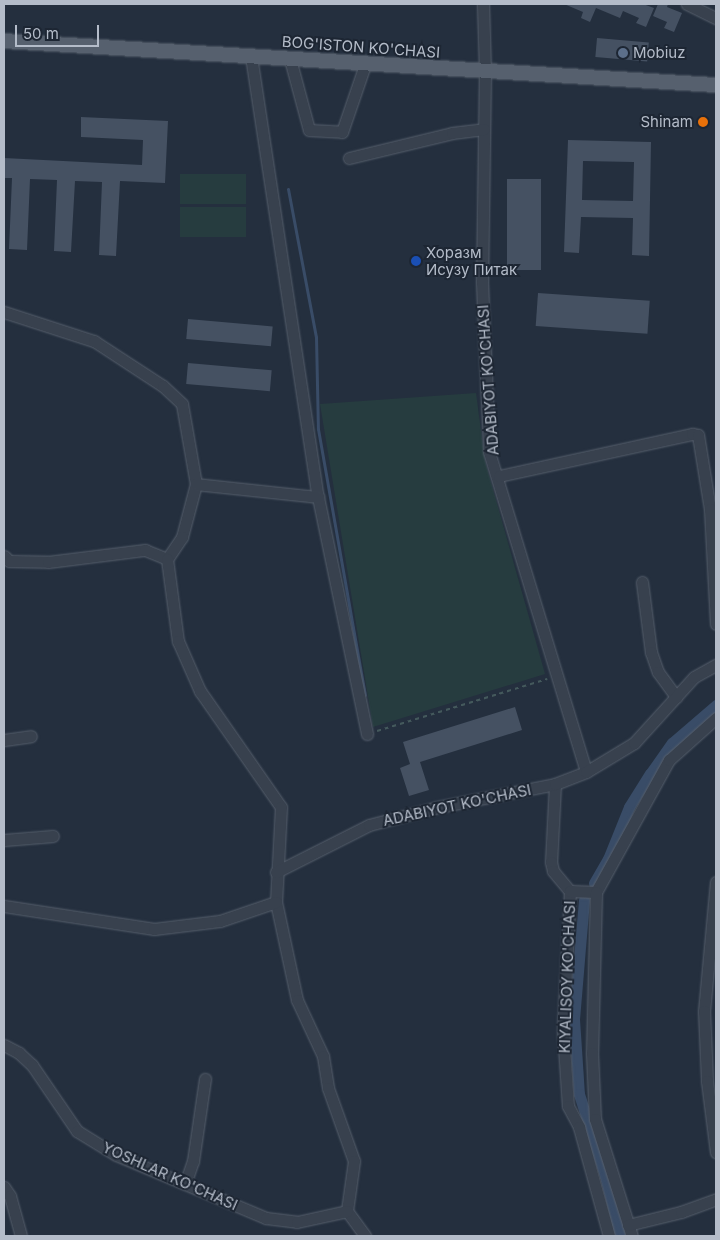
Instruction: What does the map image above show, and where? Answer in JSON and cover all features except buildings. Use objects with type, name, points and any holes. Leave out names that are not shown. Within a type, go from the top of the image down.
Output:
[{"type":"main road","name":"BOG'ISTON KO'CHASI","points":[[4,41],[365,65],[716,85]]},
{"type":"street","points":[[687,4],[716,18]]},
{"type":"street","name":"ADABIYOT KO'CHASI","points":[[483,5],[485,71],[482,291],[490,452],[499,476],[586,772]]},
{"type":"street","points":[[251,56],[318,497],[367,734]]},
{"type":"street","points":[[290,59],[309,130],[342,132],[365,65]]},
{"type":"street","points":[[349,158],[452,133],[484,129]]},
{"type":"street","points":[[4,312],[94,341],[163,386],[182,404],[196,484],[182,537],[167,558],[178,641],[200,691],[281,807],[276,872],[276,902],[297,1000],[323,1056],[328,1088],[354,1161],[347,1211],[365,1236]]},
{"type":"street","points":[[499,476],[692,434],[698,435],[710,509],[716,624]]},
{"type":"street","points":[[196,484],[318,497]]},
{"type":"street","points":[[4,556],[9,561],[48,562],[145,550],[167,558]]},
{"type":"street","points":[[642,582],[650,652],[658,672],[676,697]]},
{"type":"street","name":"ADABIYOT KO'CHASI","points":[[276,872],[369,825],[438,807],[555,784],[586,772],[634,743],[694,677],[716,665]]},
{"type":"street","name":"KIYALISOY KO'CHASI","points":[[632,1236],[595,1118],[592,1053],[596,892],[669,760],[716,718]]},
{"type":"street","points":[[4,740],[30,736]]},
{"type":"street","name":"KIYALISOY KO'CHASI","points":[[555,784],[551,862],[553,871],[570,891],[562,1031],[568,1106],[578,1127],[609,1236]]},
{"type":"street","points":[[4,840],[53,836]]},
{"type":"street","points":[[716,885],[704,1011],[708,1081],[716,1152]]},
{"type":"street","name":"KIYALISOY KO'CHASI","points":[[570,891],[596,892]]},
{"type":"street","points":[[4,906],[154,929],[220,921],[276,902]]},
{"type":"street","name":"YOSHLAR KO'CHASI","points":[[4,1045],[20,1053],[32,1065],[76,1131],[116,1155],[266,1218],[297,1222],[347,1211]]},
{"type":"street","points":[[185,1184],[193,1161],[205,1079]]},
{"type":"street","points":[[4,1189],[21,1236]]},
{"type":"street","points":[[628,1225],[681,1212],[716,1199]]},
{"type":"path","points":[[367,734],[557,676]]},
{"type":"green space","points":[[180,174],[246,174],[246,204],[180,204]]},
{"type":"green space","points":[[180,207],[246,207],[246,237],[180,237]]},
{"type":"green space","points":[[476,393],[485,461],[545,674],[373,727],[320,404]]},
{"type":"waterway","points":[[288,189],[316,337],[318,429],[365,695]]},
{"type":"waterway","points":[[594,883],[608,859],[629,807],[650,774],[672,743],[716,705]]},
{"type":"waterway","points":[[584,900],[574,1019],[579,1094],[605,1176],[620,1236]]},
{"type":"place","name":"Mobiuz","points":[[623,53]]},
{"type":"place","name":"Shinam","points":[[703,122]]},
{"type":"place","name":"Хоразм Исузу Питак","points":[[416,261]]}]
